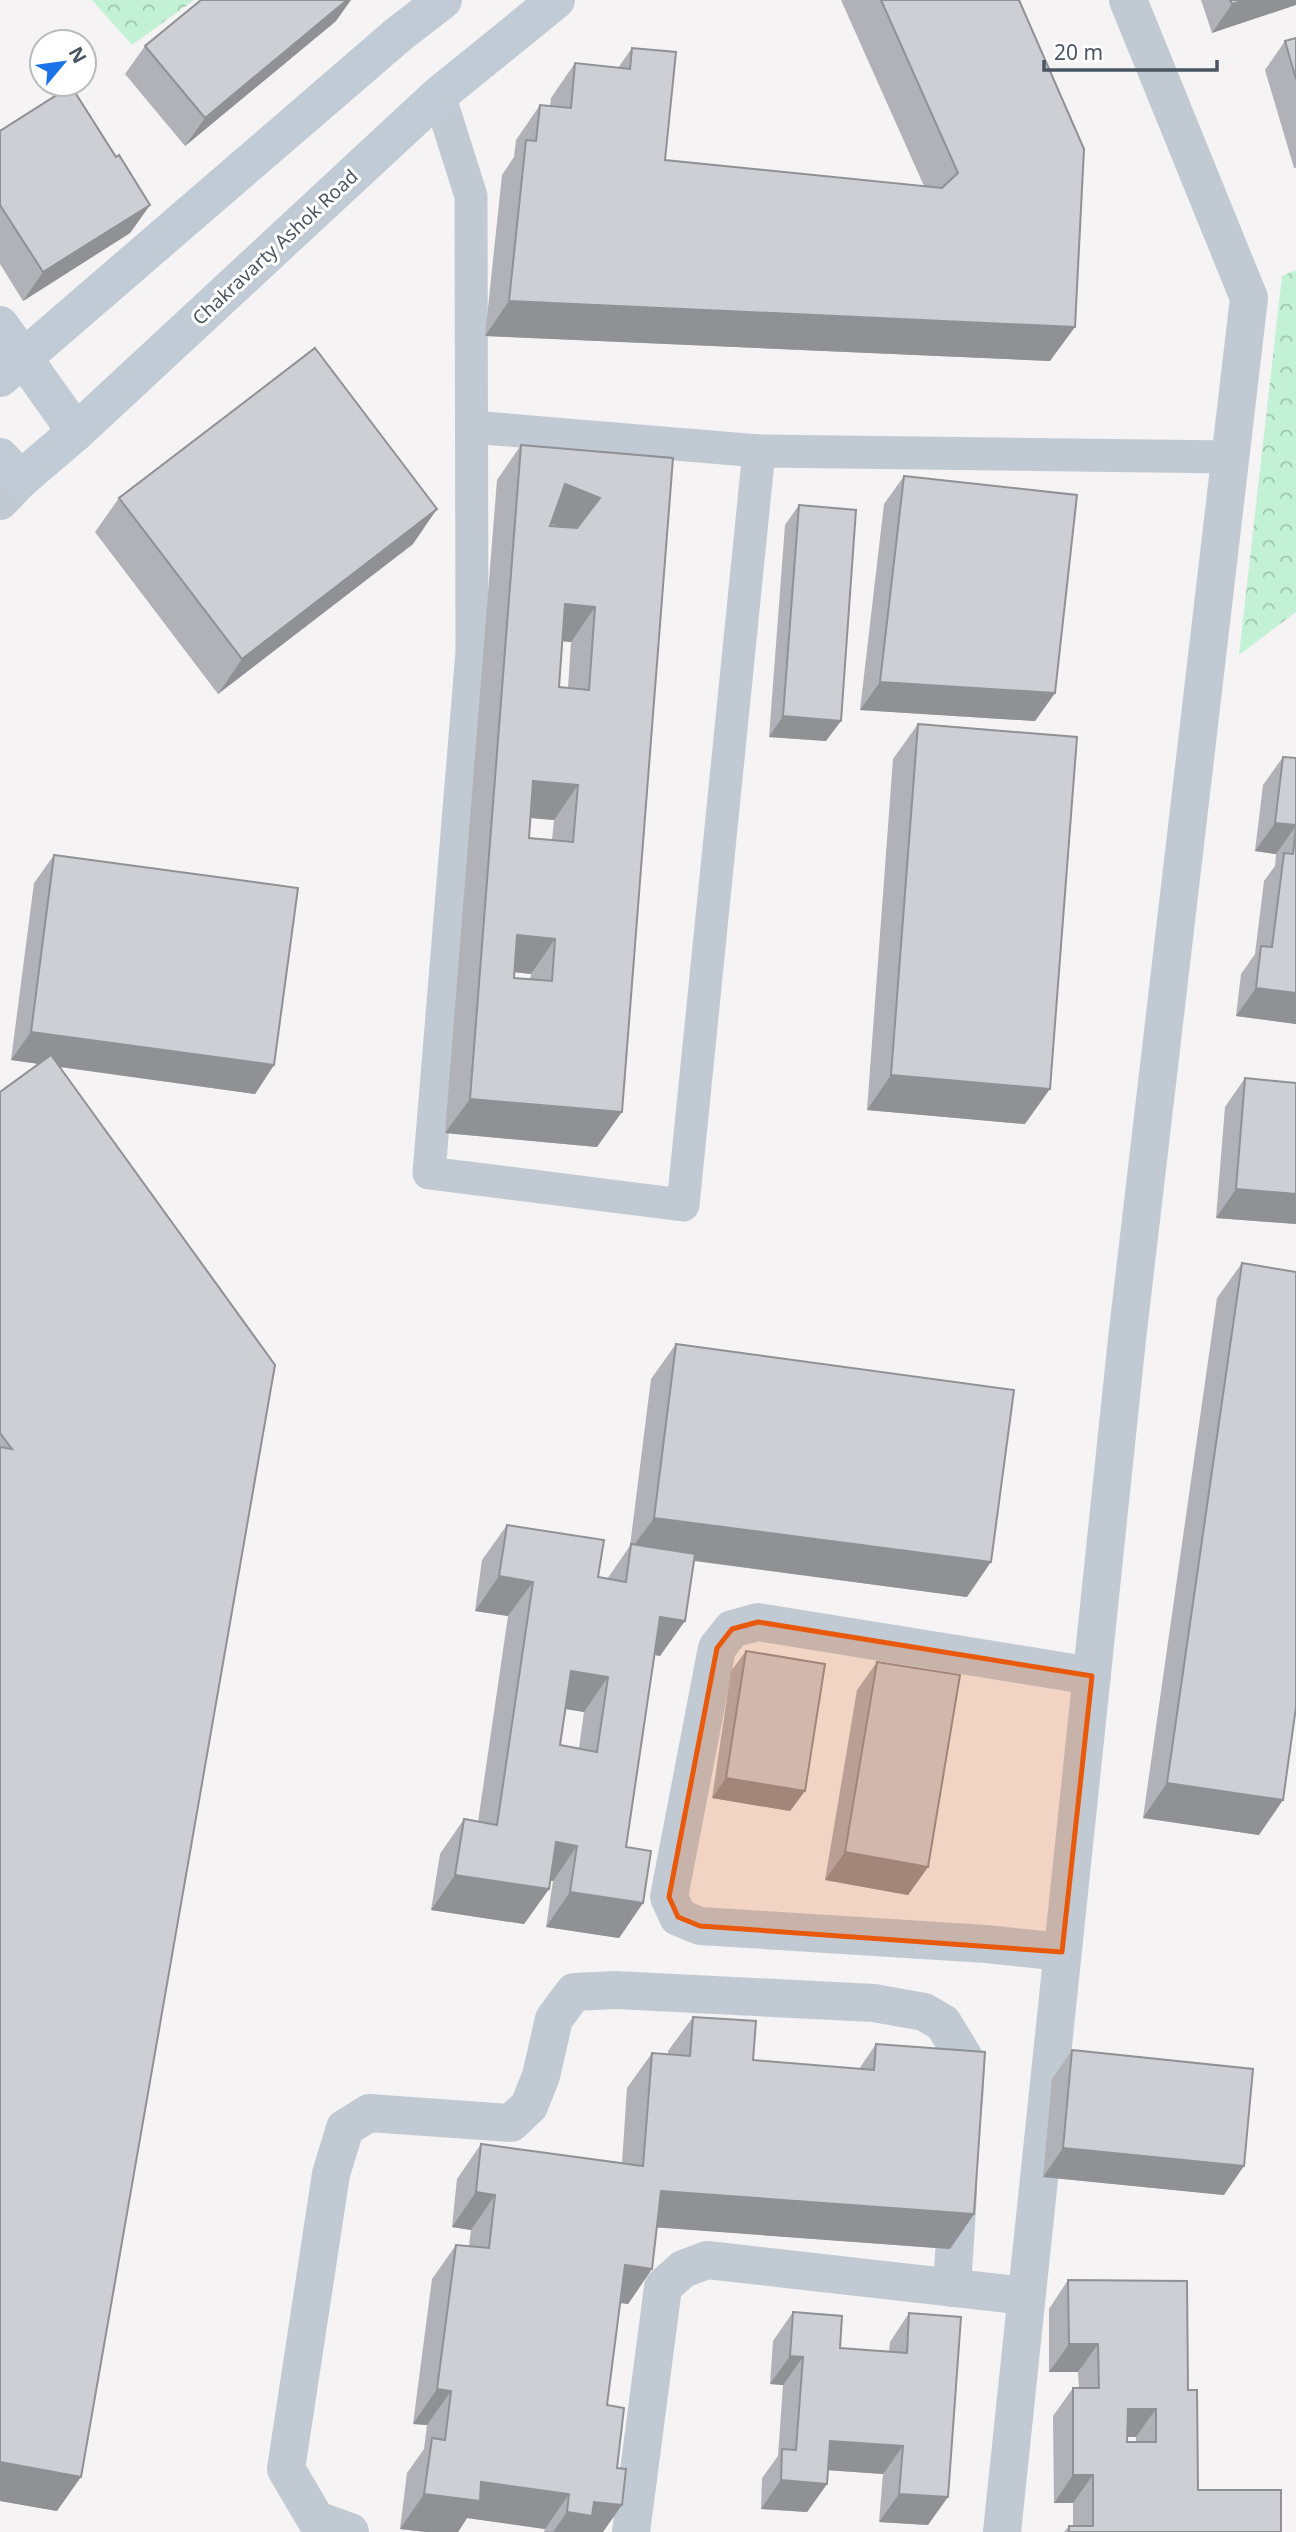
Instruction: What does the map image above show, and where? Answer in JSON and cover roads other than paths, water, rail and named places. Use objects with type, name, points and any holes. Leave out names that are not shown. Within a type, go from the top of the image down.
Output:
[{"type":"main road","points":[[12,368],[398,34],[443,0]]},
{"type":"main road","name":"Chakravarty Ashok Road","points":[[7,479],[76,432],[439,95],[556,0]]},
{"type":"main road","points":[[0,325],[12,368],[76,432]]},
{"type":"street","points":[[1002,2532],[1127,1339],[1249,298],[1128,0]]},
{"type":"street","points":[[1062,1952],[986,1944],[700,1926],[678,1917],[669,1897],[716,1648],[732,1629],[758,1622],[1092,1676]]},
{"type":"street","points":[[350,2532],[316,2520],[286,2469],[331,2174],[345,2128],[369,2113],[511,2123],[529,2106],[541,2076],[554,2019],[575,1992],[615,1990],[874,2003],[924,2012],[943,2023],[966,2061],[951,2288]]},
{"type":"street","points":[[631,2532],[663,2287],[683,2269],[706,2260],[1026,2296]]},
{"type":"lane","points":[[439,95],[471,196],[472,652],[429,1173],[683,1205],[759,451]]},
{"type":"lane","points":[[472,427],[759,451],[1230,457]]}]
